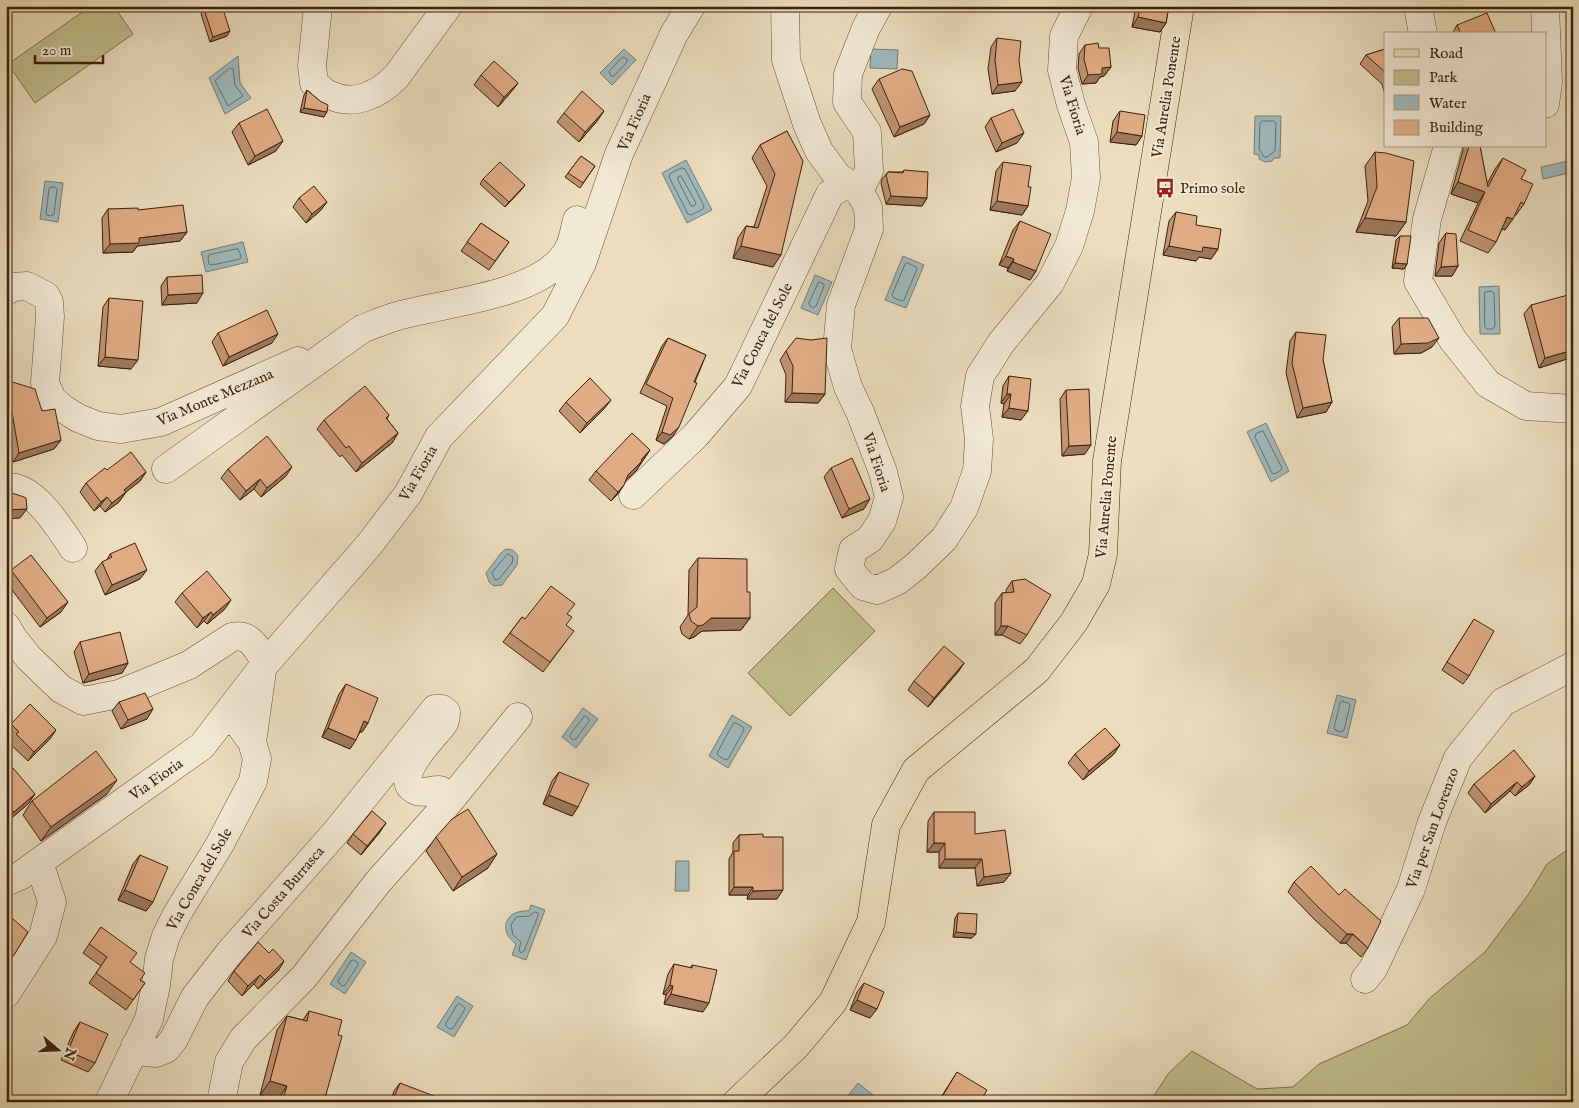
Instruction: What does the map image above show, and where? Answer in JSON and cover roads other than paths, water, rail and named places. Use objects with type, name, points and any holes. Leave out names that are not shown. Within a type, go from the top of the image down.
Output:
[{"type":"main road","name":"Via Aurelia Ponente","points":[[737,1102],[796,1046],[833,1002],[871,922],[886,825],[916,770],[1037,670],[1074,622],[1096,584],[1103,554],[1108,461],[1180,6]]},
{"type":"street","points":[[318,6],[312,66],[314,83],[329,95],[342,100],[363,99],[386,87],[396,77],[448,6]]},
{"type":"street","name":"Via Fioria","points":[[6,882],[20,876],[202,746],[264,666],[369,545],[408,494],[439,437],[555,316],[582,263],[619,154],[674,34],[691,6]]},
{"type":"street","name":"Via Fioria","points":[[785,6],[786,60],[807,124],[819,151],[838,176],[854,187],[868,207],[869,229],[841,305],[837,349],[848,387],[860,412],[883,472],[889,497],[882,521],[870,539],[853,550],[849,569],[863,586],[877,590],[897,581],[916,566],[944,539],[964,508],[977,471],[979,439],[975,406],[980,376],[1001,343],[1050,283],[1069,246],[1080,211],[1086,178],[1084,142],[1070,105],[1062,70],[1064,36],[1078,6]]},
{"type":"street","points":[[854,187],[868,171],[867,132],[847,102],[848,74],[866,28],[878,6]]},
{"type":"street","points":[[1418,6],[1423,32]]},
{"type":"street","points":[[1545,6],[1548,82],[1546,97]]},
{"type":"street","points":[[1447,148],[1427,219],[1418,281],[1453,340],[1488,384],[1526,406],[1573,409]]},
{"type":"street","name":"Via Conca del Sole","points":[[634,495],[696,435],[738,386],[830,194],[854,187]]},
{"type":"street","name":"Via Monte Mezzana","points":[[166,470],[362,329],[394,317],[514,288],[547,272],[569,250],[577,219],[588,210],[599,214]]},
{"type":"street","name":"Via Monte Mezzana","points":[[6,291],[14,286],[27,286],[46,296],[49,302],[50,317],[45,383],[52,399],[62,408],[78,418],[98,426],[121,429],[162,422],[301,360],[324,357]]},
{"type":"street","points":[[6,488],[12,487],[30,495],[54,518],[74,548]]},
{"type":"street","points":[[6,626],[29,658],[61,689],[83,701],[119,694],[189,665],[232,637],[247,638],[254,642],[264,666]]},
{"type":"street","name":"Via Conca del Sole","points":[[109,1102],[149,1019],[159,959],[166,936],[177,914],[220,844],[253,781],[257,759],[252,742],[264,666]]},
{"type":"street","name":"Via per San Lorenzo","points":[[1365,979],[1374,969],[1411,889],[1432,822],[1458,758],[1503,702],[1573,666]]},
{"type":"street","name":"Via Costa Burrasca","points":[[135,1046],[145,1052],[156,1053],[166,1049],[174,1039],[195,997],[230,952],[336,832],[435,708],[446,712],[446,718],[420,751],[409,770],[407,779],[411,787],[416,791],[440,790],[444,801],[443,809]]},
{"type":"street","points":[[221,1102],[229,1062],[243,1039],[304,977],[378,882],[443,809],[518,717]]},
{"type":"street","points":[[224,718],[238,724],[252,742]]},
{"type":"street","points":[[6,994],[43,936],[52,902],[39,862]]},
{"type":"water","points":[[624,49],[636,60],[612,85],[600,73]]},
{"type":"water","points":[[871,49],[898,50],[897,69],[870,68]]},
{"type":"water","points":[[238,56],[240,83],[251,98],[225,114],[209,78]]},
{"type":"water","points":[[1255,116],[1281,116],[1280,158],[1274,158],[1272,161],[1265,162],[1259,159],[1259,155],[1254,154]]},
{"type":"water","points":[[686,160],[712,210],[687,223],[662,173]]},
{"type":"water","points":[[1573,160],[1573,172],[1543,179],[1541,167]]},
{"type":"water","points":[[45,181],[63,183],[58,222],[40,219]]},
{"type":"water","points":[[243,242],[248,262],[206,272],[201,252]]},
{"type":"water","points":[[903,256],[924,265],[906,308],[885,300]]},
{"type":"water","points":[[815,275],[832,282],[818,315],[801,308]]},
{"type":"water","points":[[1499,286],[1500,334],[1480,334],[1479,287]]},
{"type":"water","points":[[1266,423],[1289,471],[1271,482],[1247,432]]},
{"type":"water","points":[[506,549],[513,550],[518,556],[517,565],[502,585],[494,586],[489,582],[486,573]]},
{"type":"water","points":[[1337,695],[1356,700],[1347,738],[1327,733]]},
{"type":"water","points":[[583,708],[598,719],[576,748],[562,737]]},
{"type":"water","points":[[732,715],[752,727],[728,768],[709,756]]},
{"type":"water","points":[[676,861],[689,861],[689,891],[675,891]]},
{"type":"water","points":[[531,905],[545,910],[526,960],[512,955],[516,944],[507,933],[506,927],[510,917],[521,911],[529,911]]},
{"type":"water","points":[[351,952],[366,962],[345,994],[330,984]]},
{"type":"water","points":[[457,996],[473,1006],[454,1037],[437,1027]]},
{"type":"water","points":[[858,1083],[873,1095],[867,1102],[843,1102]]},
{"type":"place","name":"Primo sole","points":[[1165,188]]}]
